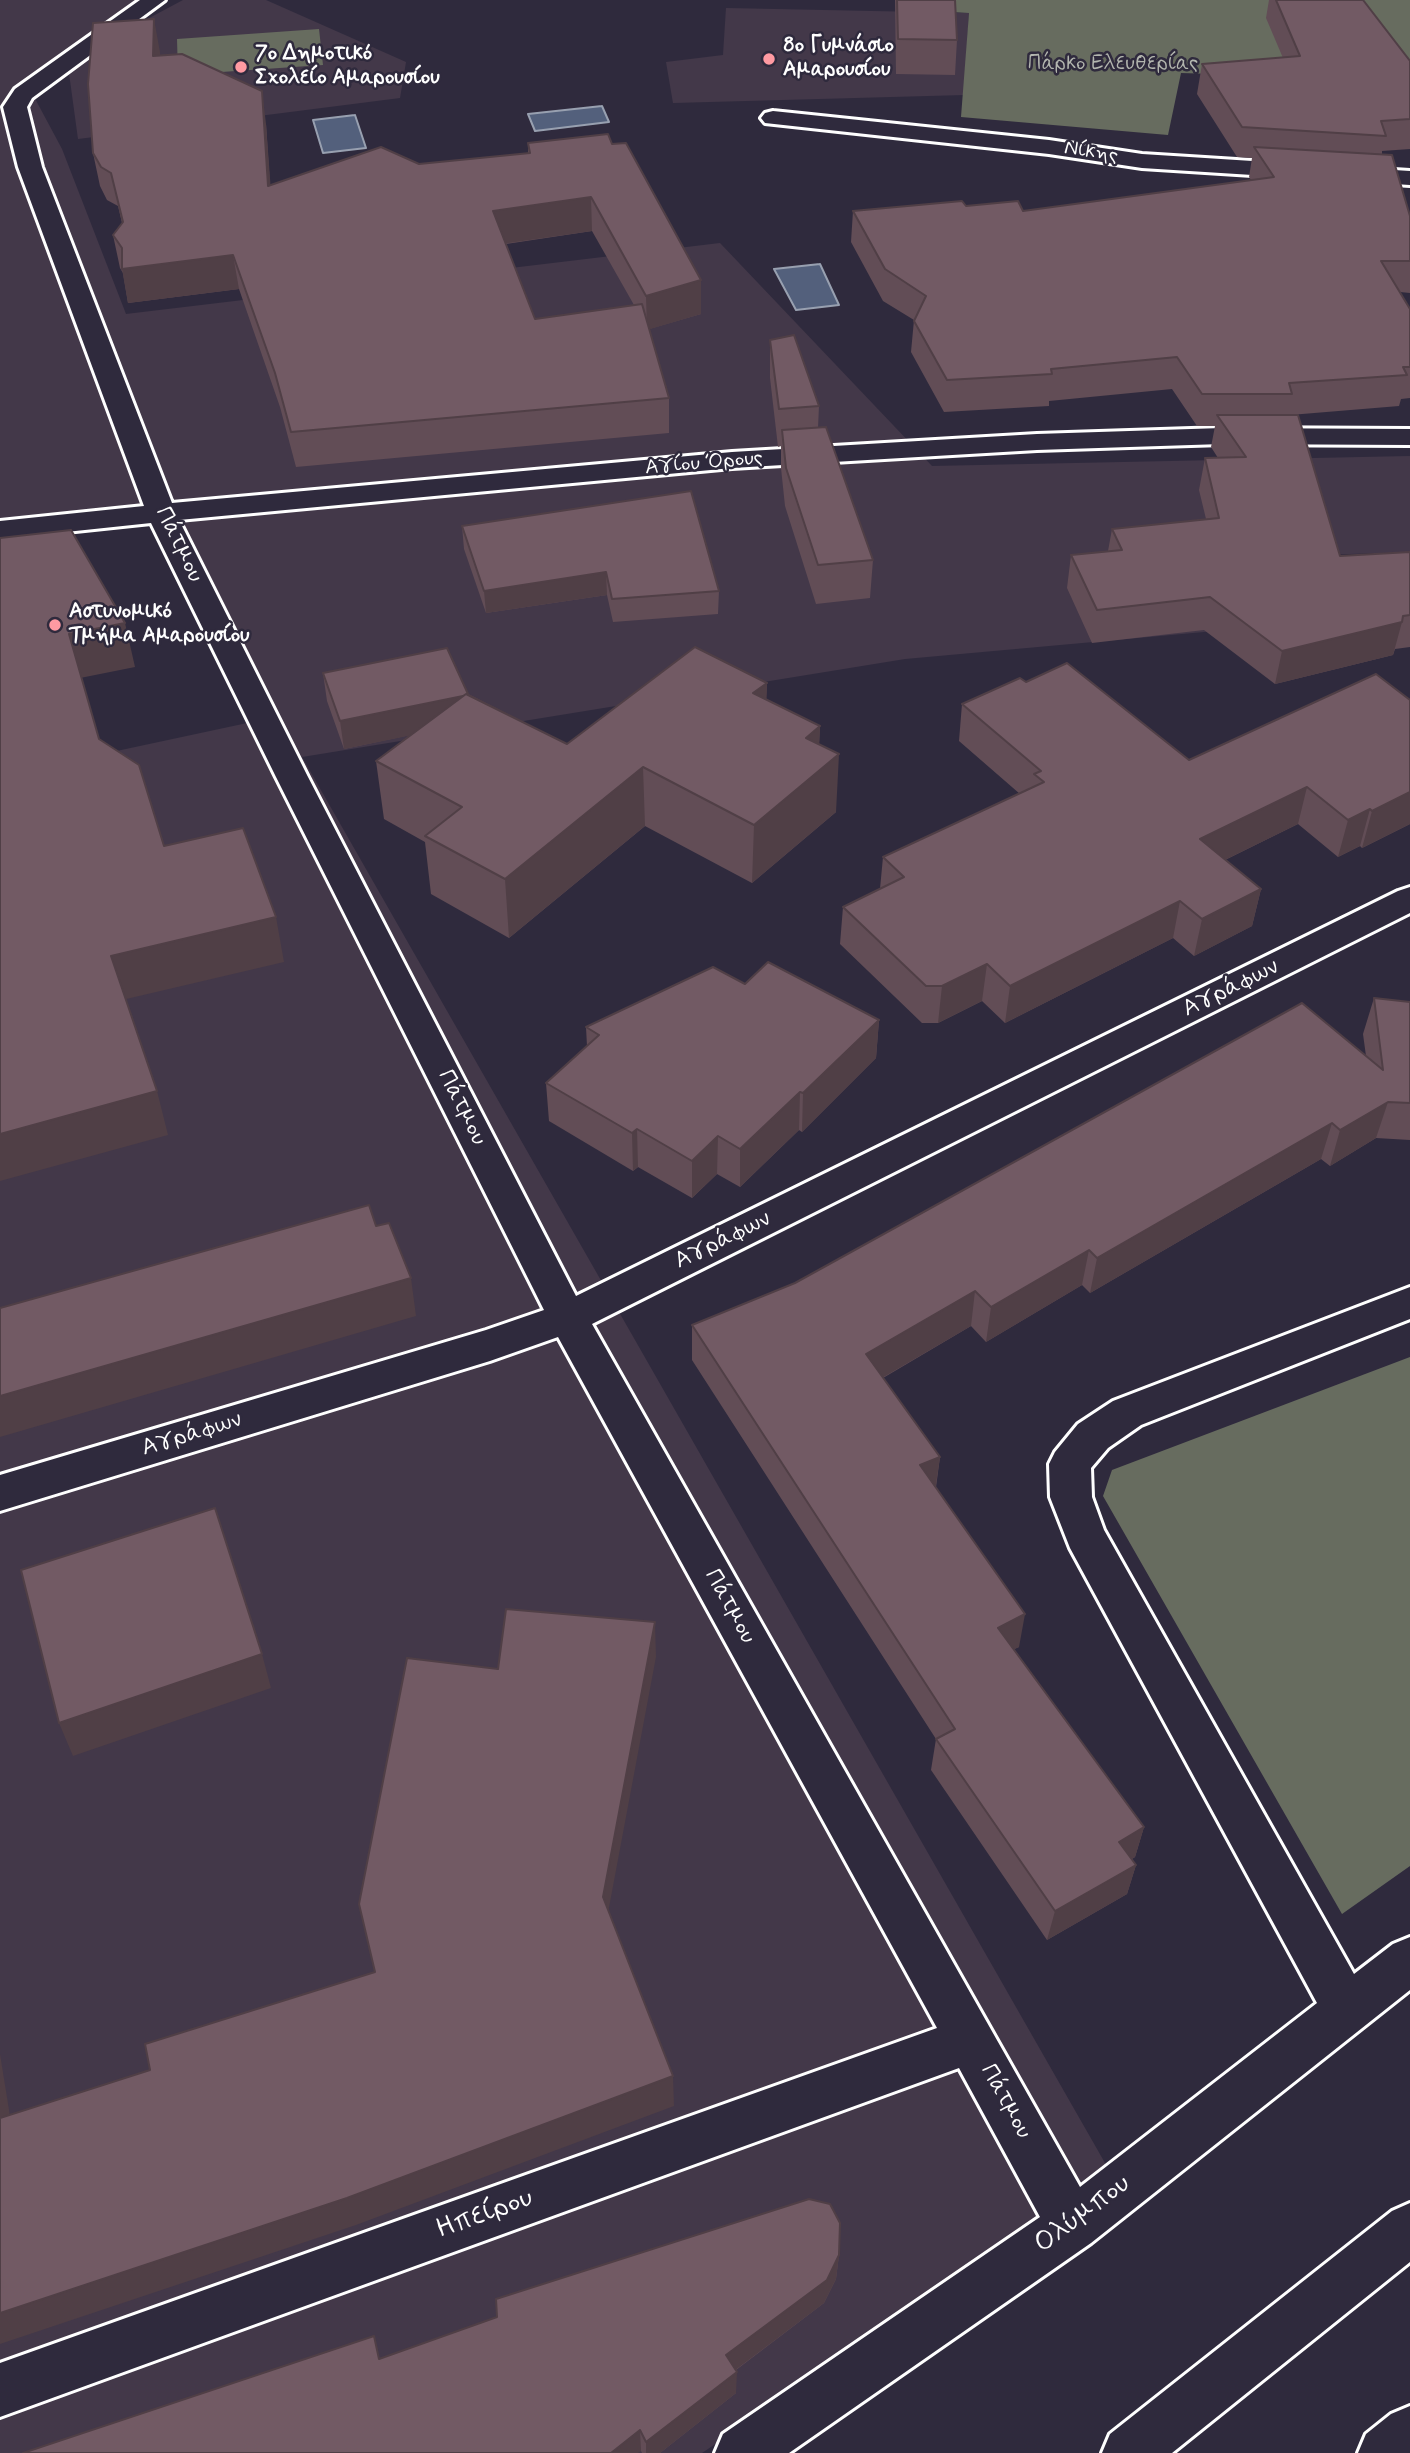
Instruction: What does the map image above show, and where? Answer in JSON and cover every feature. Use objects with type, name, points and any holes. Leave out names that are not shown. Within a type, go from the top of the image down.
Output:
[{"type":"street","name":"Πάτμου","points":[[154,0],[11,91],[30,167],[161,513],[568,1318],[1073,2225]]},
{"type":"street","name":"Νίκης","points":[[773,118],[1049,147],[1142,161],[1410,178]]},
{"type":"street","name":"Αγίου Όρους","points":[[0,530],[774,458],[1077,441],[1222,436],[1410,437]]},
{"type":"street","name":"Αγράφων","points":[[0,1493],[490,1345],[568,1318],[1410,899]]},
{"type":"street","points":[[1348,2011],[1085,1535],[1071,1497],[1070,1464],[1093,1436],[1127,1413],[1410,1303]]},
{"type":"street","name":"Ολύμπου","points":[[742,2453],[1073,2225],[1410,1960]]},
{"type":"street","name":"Ηπείρου","points":[[0,2389],[970,2040]]},
{"type":"street","points":[[1129,2453],[1410,2229]]},
{"type":"street","points":[[1385,2453],[1410,2433]]},
{"type":"shaded area","points":[[0,0],[159,0],[32,93],[62,149],[126,314],[720,243],[932,466],[1410,456],[1410,552],[1199,559],[1226,630],[905,659],[302,757],[1113,2177],[702,2453],[0,2453],[0,776],[280,716],[175,521],[0,540]]},
{"type":"shaded area","name":"7ο Δημοτικό Σχολείο Αμαρουσίου","points":[[183,0],[266,0],[406,62],[400,98],[78,139],[69,73],[123,32]]},
{"type":"shaded area","points":[[726,8],[969,13],[964,95],[673,103],[666,62],[723,55]]},
{"type":"green space","name":"Πάρκο Ελευθερίας","points":[[925,0],[1410,0],[1410,80],[1181,73],[1168,135],[961,117],[969,13],[951,12]]},
{"type":"green space","points":[[319,29],[323,65],[178,75],[177,39]]},
{"type":"green space","points":[[1410,1357],[1410,1866],[1342,1914],[1103,1496],[1112,1470]]},
{"type":"water","points":[[602,106],[609,122],[535,131],[528,114]]},
{"type":"water","points":[[355,115],[366,148],[323,153],[313,120]]},
{"type":"water","points":[[820,264],[839,305],[796,310],[774,269]]},
{"type":"building","points":[[897,0],[955,0],[957,40],[898,39]]},
{"type":"building","points":[[1276,0],[1363,0],[1410,61],[1410,119],[1381,121],[1386,136],[1242,127],[1202,64],[1300,56]]},
{"type":"building","points":[[154,19],[153,56],[182,54],[262,91],[268,186],[381,147],[419,164],[530,153],[528,143],[608,134],[612,144],[626,143],[701,280],[646,296],[591,197],[493,211],[535,319],[642,304],[669,398],[291,432],[275,373],[233,255],[122,269],[122,248],[113,235],[123,222],[111,173],[101,167],[93,153],[88,84],[93,23]]},
{"type":"building","points":[[1254,147],[1392,155],[1410,216],[1410,261],[1381,261],[1410,309],[1410,367],[1403,367],[1407,375],[1289,383],[1292,394],[1202,394],[1177,357],[1051,369],[1052,374],[947,380],[914,321],[926,296],[885,269],[853,211],[962,201],[966,206],[1018,201],[1023,211],[1274,177]]},
{"type":"building","points":[[794,335],[819,406],[779,409],[770,340]]},
{"type":"building","points":[[1217,415],[1298,415],[1340,556],[1410,552],[1410,615],[1403,616],[1402,622],[1282,651],[1210,597],[1097,610],[1071,555],[1122,550],[1112,529],[1219,518],[1205,458],[1246,457]]},
{"type":"building","points":[[826,427],[873,560],[818,565],[786,468],[782,430]]},
{"type":"building","points":[[691,491],[719,591],[612,599],[606,572],[484,591],[462,526]]},
{"type":"building","points":[[71,530],[125,623],[69,634],[99,739],[139,765],[164,846],[243,828],[276,917],[111,956],[157,1091],[0,1134],[0,538]]},
{"type":"building","points":[[695,647],[767,683],[753,693],[820,726],[806,738],[839,754],[754,825],[643,767],[505,879],[425,836],[462,807],[376,761],[466,694],[567,744]]},
{"type":"building","points":[[447,648],[468,694],[340,721],[323,673]]},
{"type":"building","points":[[1067,663],[1189,760],[1376,674],[1410,700],[1410,792],[1348,820],[1307,787],[1200,839],[1261,889],[1202,919],[1180,901],[1010,986],[987,964],[942,986],[926,986],[843,907],[904,877],[883,857],[1044,782],[1034,774],[1041,771],[962,704],[1020,678],[1026,682]]},
{"type":"building","points":[[768,962],[879,1020],[740,1149],[718,1136],[692,1161],[637,1129],[632,1133],[546,1083],[599,1035],[586,1027],[713,967],[745,984]]},
{"type":"building","points":[[1374,998],[1410,1002],[1410,1103],[1388,1102],[1340,1130],[1332,1123],[1097,1258],[1089,1250],[991,1307],[975,1291],[866,1354],[940,1457],[920,1465],[1025,1614],[998,1628],[1144,1827],[1119,1842],[1136,1865],[1055,1911],[936,1739],[955,1729],[692,1325],[795,1283],[1302,1003],[1383,1070]]},
{"type":"building","points":[[369,1205],[376,1226],[389,1223],[411,1278],[0,1396],[0,1308]]},
{"type":"building","points":[[215,1508],[262,1654],[59,1723],[21,1570]]},
{"type":"building","points":[[506,1609],[655,1622],[603,1897],[673,2076],[347,2198],[0,2313],[0,2118],[150,2070],[145,2044],[375,1972],[359,1904],[407,1658],[498,1669]]},
{"type":"building","points":[[809,2199],[830,2204],[840,2223],[839,2255],[827,2280],[726,2355],[737,2372],[646,2442],[640,2430],[611,2453],[23,2453],[374,2336],[379,2359],[497,2317],[496,2299]]},
{"type":"place","name":"8ο Γυμνάσιο Αμαρουσίου","points":[[769,59]]},
{"type":"place","name":"7ο Δημοτικό Σχολείο Αμαρουσίου","points":[[241,67]]},
{"type":"place","name":"Αστυνομικό Τμήμα Αμαρουσίου","points":[[55,625]]}]
